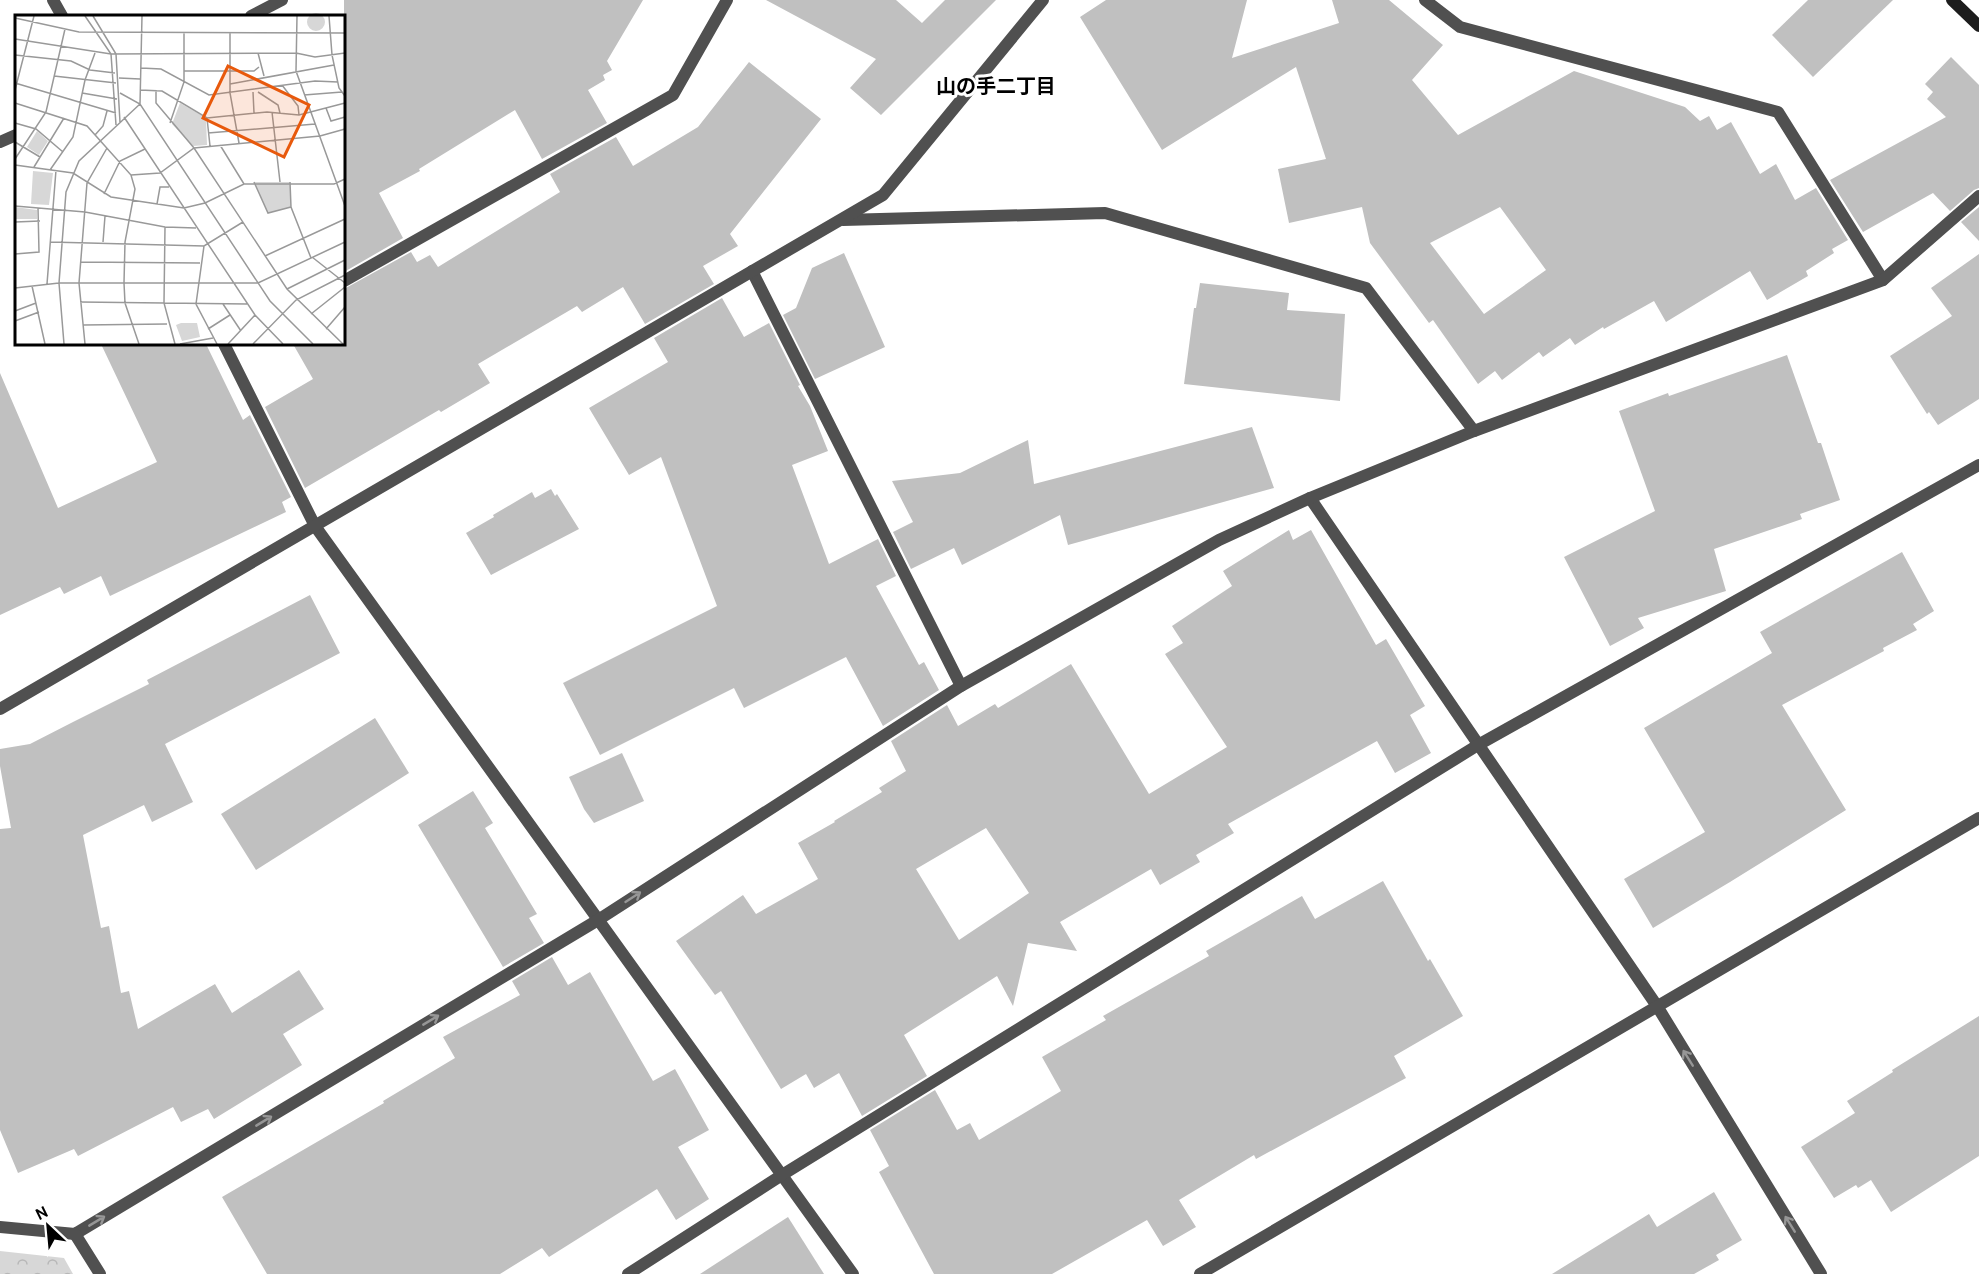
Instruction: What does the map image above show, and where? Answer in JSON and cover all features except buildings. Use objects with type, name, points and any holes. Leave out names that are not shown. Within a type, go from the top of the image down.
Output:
[{"type":"street","points":[[53,0],[61,15]]},
{"type":"street","points":[[253,15],[282,0]]},
{"type":"street","points":[[345,280],[673,95],[727,0]]},
{"type":"street","points":[[0,709],[883,195],[1043,0]]},
{"type":"street","points":[[1425,0],[1460,27],[1778,112],[1883,280]]},
{"type":"street","points":[[1952,0],[1979,26]]},
{"type":"street","points":[[0,142],[15,135]]},
{"type":"street","points":[[0,1227],[75,1234],[598,920],[961,686],[1219,540],[1310,498],[1474,431],[1883,280],[1979,195]]},
{"type":"street","points":[[841,220],[1105,213],[1366,288],[1474,431]]},
{"type":"street","points":[[752,271],[961,686]]},
{"type":"street","points":[[227,345],[315,526],[853,1274]]},
{"type":"street","points":[[628,1274],[782,1175],[1478,745],[1979,465]]},
{"type":"street","points":[[1310,498],[1657,1006],[1821,1274]]},
{"type":"street","points":[[1200,1274],[1979,818]]},
{"type":"street","points":[[75,1234],[100,1274]]},
{"type":"green space","points":[[0,1251],[64,1258],[73,1274],[0,1274]]},
{"type":"district","name":"山の手二丁目","points":[[996,86]]}]
